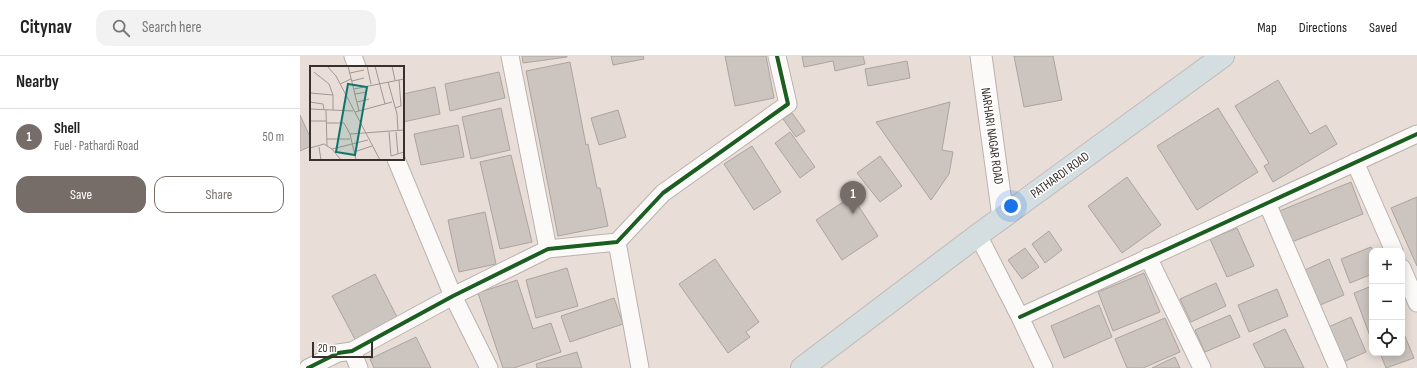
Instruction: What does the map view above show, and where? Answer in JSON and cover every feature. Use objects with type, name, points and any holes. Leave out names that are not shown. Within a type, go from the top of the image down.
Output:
[{"type":"main road","name":"PATHARDI ROAD","points":[[802,368],[978,235],[1223,56]]},
{"type":"street","points":[[353,56],[357,66]]},
{"type":"street","points":[[510,56],[548,249]]},
{"type":"street","points":[[308,368],[338,353],[352,351],[453,296],[548,249],[617,242],[663,193],[788,104],[777,56]]},
{"type":"street","name":"NARHARI NAGAR ROAD","points":[[981,56],[1003,217]]},
{"type":"street","points":[[1020,317],[1417,134]]},
{"type":"street","points":[[396,160],[453,296],[489,368]]},
{"type":"street","points":[[1355,162],[1393,248]]},
{"type":"street","points":[[1267,203],[1338,368]]},
{"type":"street","points":[[978,235],[1044,368]]},
{"type":"street","points":[[617,242],[640,368]]},
{"type":"street","points":[[1148,257],[1202,368]]},
{"type":"street","points":[[1405,275],[1417,303]]},
{"type":"street","points":[[352,351],[359,368]]},
{"type":"building","points":[[522,56],[567,56],[567,57],[523,63]]},
{"type":"building","points":[[611,56],[643,56],[644,59],[613,65]]},
{"type":"building","points":[[725,56],[766,56],[774,98],[735,106]]},
{"type":"building","points":[[802,56],[863,56],[865,64],[835,71],[833,61],[804,67]]},
{"type":"building","points":[[1014,56],[1053,56],[1062,100],[1024,107]]},
{"type":"building","points":[[907,61],[910,78],[868,86],[865,69]]},
{"type":"building","points":[[570,62],[586,145],[588,144],[597,188],[600,188],[608,226],[558,236],[526,71]]},
{"type":"building","points":[[499,72],[505,98],[450,111],[445,84]]},
{"type":"building","points":[[1278,80],[1310,134],[1326,125],[1337,144],[1273,182],[1264,166],[1269,163],[1235,106]]},
{"type":"building","points":[[435,87],[440,114],[404,122],[404,94]]},
{"type":"building","points":[[950,102],[942,150],[953,152],[949,174],[931,200],[876,122]]},
{"type":"building","points":[[501,108],[510,150],[471,159],[462,117]]},
{"type":"building","points":[[1218,108],[1258,172],[1197,210],[1157,146]]},
{"type":"building","points":[[618,110],[626,137],[599,145],[591,118]]},
{"type":"building","points":[[792,113],[805,131],[796,137],[783,119]]},
{"type":"building","points":[[300,115],[310,137],[310,146],[300,151]]},
{"type":"building","points":[[458,125],[464,157],[421,165],[414,134]]},
{"type":"building","points":[[790,132],[815,167],[800,178],[775,143]]},
{"type":"building","points":[[752,146],[781,192],[754,210],[724,164]]},
{"type":"building","points":[[511,155],[532,242],[500,249],[480,162]]},
{"type":"building","points":[[880,156],[902,186],[880,202],[857,173]]},
{"type":"building","points":[[1127,177],[1161,225],[1122,253],[1088,206]]},
{"type":"building","points":[[1351,182],[1363,214],[1289,243],[1277,212]]},
{"type":"building","points":[[852,196],[878,236],[842,260],[816,220]]},
{"type":"building","points":[[1417,197],[1417,266],[1391,208]]},
{"type":"building","points":[[485,212],[496,264],[459,272],[448,220]]},
{"type":"building","points":[[1237,228],[1254,266],[1227,277],[1210,239]]},
{"type":"building","points":[[1049,231],[1062,250],[1045,263],[1032,244]]},
{"type":"building","points":[[1371,247],[1372,248],[1369,248],[1369,275],[1350,283],[1341,259]]},
{"type":"building","points":[[1025,248],[1039,267],[1022,279],[1008,260]]},
{"type":"building","points":[[715,259],[759,322],[746,332],[750,337],[728,353],[679,284]]},
{"type":"building","points":[[1329,259],[1344,295],[1320,305],[1305,270]]},
{"type":"building","points":[[567,268],[578,306],[536,318],[526,280]]},
{"type":"building","points":[[1144,273],[1160,312],[1113,331],[1098,292]]},
{"type":"building","points":[[375,274],[399,321],[357,343],[332,296]]},
{"type":"building","points":[[517,280],[533,329],[551,323],[561,352],[514,368],[503,368],[478,293]]},
{"type":"building","points":[[1216,283],[1226,306],[1191,322],[1180,299]]},
{"type":"building","points":[[1369,287],[1369,334],[1354,293]]},
{"type":"building","points":[[1277,289],[1288,316],[1249,332],[1238,305]]},
{"type":"building","points":[[614,298],[623,324],[570,342],[561,316]]},
{"type":"building","points":[[1099,305],[1112,337],[1064,358],[1051,326]]},
{"type":"building","points":[[1230,315],[1240,337],[1205,352],[1195,330]]},
{"type":"building","points":[[1351,317],[1366,352],[1341,363],[1326,328]]},
{"type":"building","points":[[1165,318],[1180,352],[1143,368],[1127,368],[1115,339]]},
{"type":"building","points":[[1285,329],[1304,368],[1265,368],[1253,344]]},
{"type":"building","points":[[1405,336],[1414,358],[1386,368],[1381,356],[1405,356]]},
{"type":"building","points":[[416,337],[431,368],[374,368],[370,359]]},
{"type":"building","points":[[577,352],[582,368],[537,368],[536,364]]},
{"type":"building","points":[[1175,357],[1180,368],[1152,368]]},
{"type":"cycle path","points":[[308,368],[338,353],[352,351],[453,296],[548,249],[617,242],[663,193],[788,104],[777,56]]},
{"type":"cycle path","points":[[1020,317],[1417,134]]},
{"type":"place","name":"Shell","points":[[853,214]]}]
